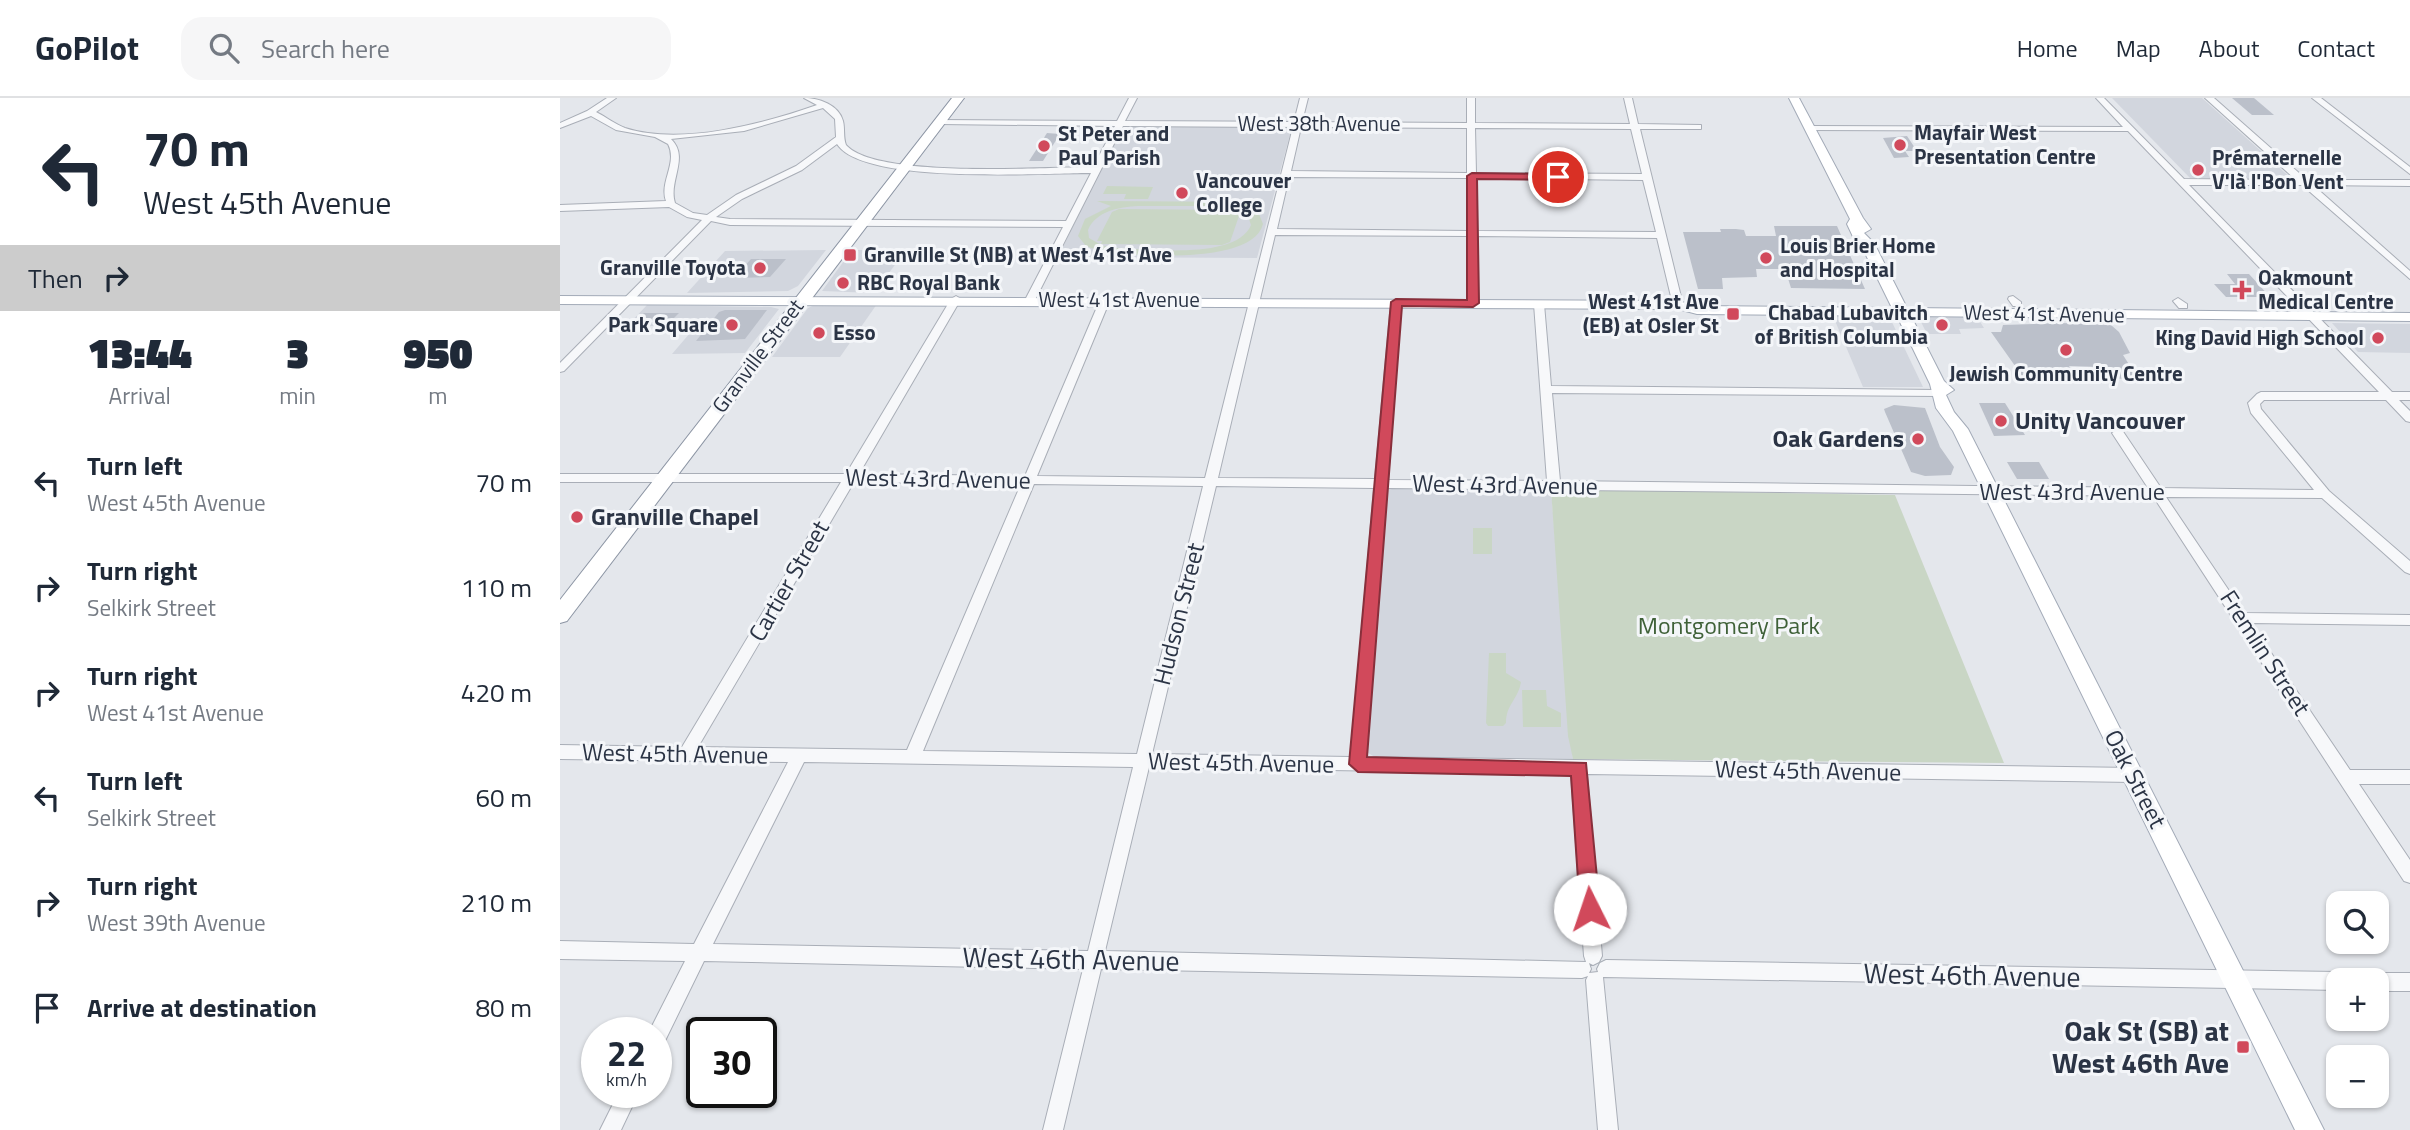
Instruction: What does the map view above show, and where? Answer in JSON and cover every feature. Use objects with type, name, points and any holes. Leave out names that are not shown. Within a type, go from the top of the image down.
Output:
[{"type":"highway","name":"Granville Street","points":[[560,615],[801,298],[958,98]]},
{"type":"main road","name":"Oak Street","points":[[1794,98],[1857,220],[1853,224],[1860,238],[1867,243],[1900,307],[1951,421],[1960,429],[2310,1130]]},
{"type":"main road","name":"West 41st Avenue","points":[[560,300],[801,298],[1396,302],[1678,305],[1697,310],[2017,305],[2184,307],[2410,317]]},
{"type":"main road","name":"West 41st Avenue","points":[[2306,312],[2410,308]]},
{"type":"street","points":[[560,126],[590,113],[612,98]]},
{"type":"street","points":[[808,98],[823,105],[838,117],[838,139],[846,150],[859,158],[905,167],[1096,170]]},
{"type":"street","points":[[1030,300],[1133,98]]},
{"type":"street","name":"Hudson Street","points":[[1053,1130],[1304,98]]},
{"type":"street","points":[[1471,98],[1473,303]]},
{"type":"street","points":[[1628,98],[1678,305]]},
{"type":"street","points":[[2101,98],[2410,418]]},
{"type":"street","points":[[2209,98],[2410,276]]},
{"type":"street","points":[[2316,98],[2410,171]]},
{"type":"street","points":[[590,113],[619,129],[663,137],[743,130],[823,105]]},
{"type":"street","name":"West 38th Avenue","points":[[940,122],[1698,127]]},
{"type":"street","points":[[1810,128],[2131,130]]},
{"type":"street","points":[[663,137],[676,149],[677,162],[668,179],[667,198],[671,204],[690,215],[707,219],[730,222],[1069,224]]},
{"type":"street","points":[[560,369],[707,219],[733,201],[799,168],[838,139]]},
{"type":"street","points":[[1284,174],[1647,177]]},
{"type":"street","points":[[2181,182],[2410,183]]},
{"type":"street","points":[[560,208],[671,204]]},
{"type":"street","points":[[1271,232],[1661,235]]},
{"type":"street","name":"Cartier Street","points":[[687,754],[956,299]]},
{"type":"street","points":[[912,758],[1105,300]]},
{"type":"street","points":[[1358,764],[1396,302]]},
{"type":"street","points":[[1539,304],[1554,485]]},
{"type":"street","points":[[1546,388],[1938,388]]},
{"type":"street","points":[[2410,396],[2270,396],[2255,399],[2255,410],[2325,494],[2410,569]]},
{"type":"street","name":"Fremlin Street","points":[[2118,433],[2410,875]]},
{"type":"street","name":"West 43rd Avenue","points":[[560,478],[1210,481],[2325,494]]},
{"type":"street","points":[[2242,618],[2410,620]]},
{"type":"street","name":"West 45th Avenue","points":[[560,752],[2133,775]]},
{"type":"street","points":[[667,1017],[799,756]]},
{"type":"street","points":[[1580,768],[1608,1130]]},
{"type":"street","points":[[2346,776],[2410,777]]},
{"type":"street","name":"West 46th Avenue","points":[[560,950],[2326,981]]},
{"type":"street","points":[[2389,982],[2410,982]]},
{"type":"street","points":[[610,1130],[621,1108]]},
{"type":"shaded area","points":[[2112,98],[2202,98],[2292,179],[2190,178]]},
{"type":"shaded area","name":"Vancouver College","points":[[1122,126],[1292,127],[1257,258],[1058,257]]},
{"type":"shaded area","points":[[826,250],[798,286],[788,291],[687,293],[725,251]]},
{"type":"shaded area","points":[[852,250],[906,250],[874,293],[822,291]]},
{"type":"shaded area","points":[[819,303],[877,304],[840,357],[772,357],[808,308]]},
{"type":"shaded area","points":[[647,305],[779,309],[745,353],[672,354],[696,326],[627,326]]},
{"type":"shaded area","points":[[1833,316],[1890,318],[1923,387],[1863,387]]},
{"type":"shaded area","points":[[1977,317],[1984,328],[1959,329],[1961,334],[1927,334],[1919,318]]},
{"type":"shaded area","name":"King David High School","points":[[2332,323],[2410,324],[2410,353],[2358,352]]},
{"type":"shaded area","points":[[1395,488],[1551,489],[1573,759],[1375,757],[1368,753],[1366,746],[1386,491]]},
{"type":"green space","points":[[1107,186],[1153,187],[1148,199],[1124,199],[1126,194],[1103,194]]},
{"type":"green space","points":[[1097,201],[1263,202],[1261,207],[1248,207],[1259,214],[1263,224],[1255,237],[1238,246],[1217,252],[1141,255],[1103,252],[1086,246],[1078,236],[1085,219],[1111,206]],"holes":[[[1138,206],[1220,206],[1237,209],[1248,216],[1251,225],[1243,236],[1229,244],[1191,250],[1117,248],[1103,246],[1089,238],[1088,230],[1097,218],[1116,209]]]},
{"type":"green space","points":[[1119,209],[1235,210],[1240,213],[1230,242],[1222,245],[1101,244],[1102,241],[1097,241],[1112,212]]},
{"type":"green space","name":"Montgomery Park","points":[[1551,489],[1895,495],[2004,763],[1573,759],[1568,736]]},
{"type":"green space","points":[[1473,528],[1492,528],[1492,554],[1473,554]]},
{"type":"green space","points":[[1489,653],[1506,653],[1506,673],[1521,682],[1503,726],[1488,726],[1486,723]]},
{"type":"green space","points":[[1522,690],[1546,690],[1547,706],[1561,713],[1561,727],[1523,727]]},
{"type":"building","points":[[2232,98],[2254,98],[2274,115],[2252,115]]},
{"type":"building","name":"St Peter and Paul Parish","points":[[1047,133],[1060,134],[1043,161],[1029,161]]},
{"type":"building","name":"Mayfair West Presentation Centre","points":[[1907,136],[1917,151],[1905,151],[1909,157],[1894,158],[1883,138]]},
{"type":"building","name":"Louis Brier Home and Hospital","points":[[1774,226],[1837,226],[1865,289],[1791,288],[1785,269],[1756,269],[1757,277],[1722,278],[1723,289],[1698,289],[1683,232],[1721,232],[1720,229],[1736,229],[1744,230],[1746,236],[1776,236]]},
{"type":"building","name":"Granville Toyota","points":[[751,259],[786,259],[770,277],[734,278]]},
{"type":"building","name":"Oakmount Medical Centre","points":[[2227,274],[2249,274],[2270,297],[2226,297],[2214,284],[2235,284]]},
{"type":"building","name":"Park Square","points":[[767,310],[745,339],[696,341],[719,312]]},
{"type":"building","points":[[644,313],[679,313],[669,323],[634,323]]},
{"type":"building","name":"Jewish Community Centre","points":[[2003,325],[2111,325],[2119,332],[2130,353],[2123,355],[2139,380],[2111,378],[2099,367],[2069,366],[2073,373],[2063,373],[2068,381],[2025,380],[1991,332],[2001,332]]},
{"type":"building","name":"Unity Vancouver","points":[[1979,403],[2005,403],[2025,435],[1994,436]]},
{"type":"building","name":"Oak Gardens","points":[[1894,405],[1925,408],[1940,447],[1954,467],[1951,475],[1925,476],[1911,472],[1884,409]]},
{"type":"building","points":[[2007,462],[2039,462],[2049,479],[2017,479]]},
{"type":"place","name":"Mayfair West Presentation Centre","points":[[1900,145]]},
{"type":"place","name":"St Peter and Paul Parish","points":[[1044,146]]},
{"type":"place","name":"Prématernelle V'là l'Bon Vent","points":[[2198,170]]},
{"type":"place","name":"Vancouver College","points":[[1182,193]]},
{"type":"place","name":"Granville St (NB) at West 41st Ave","points":[[850,255]]},
{"type":"place","name":"Louis Brier Home and Hospital","points":[[1766,258]]},
{"type":"place","name":"Granville Toyota","points":[[760,268]]},
{"type":"place","name":"RBC Royal Bank","points":[[843,283]]},
{"type":"place","name":"Oakmount Medical Centre","points":[[2242,290]]},
{"type":"place","name":"West 41st Ave (EB) at Osler St","points":[[1733,314]]},
{"type":"place","name":"Park Square","points":[[732,325]]},
{"type":"place","name":"Chabad Lubavitch of British Columbia","points":[[1942,325]]},
{"type":"place","name":"Esso","points":[[819,333]]},
{"type":"place","name":"King David High School","points":[[2378,338]]},
{"type":"place","name":"Jewish Community Centre","points":[[2066,350]]},
{"type":"place","name":"Unity Vancouver","points":[[2001,421]]},
{"type":"place","name":"Oak Gardens","points":[[1918,439]]},
{"type":"place","name":"Granville Chapel","points":[[577,517]]},
{"type":"place","name":"Oak St (SB) at West 46th Ave","points":[[2243,1047]]},
{"type":"route","points":[[1558,177],[1472,176],[1473,303],[1396,302],[1358,764],[1580,768],[1590,909]]}]
